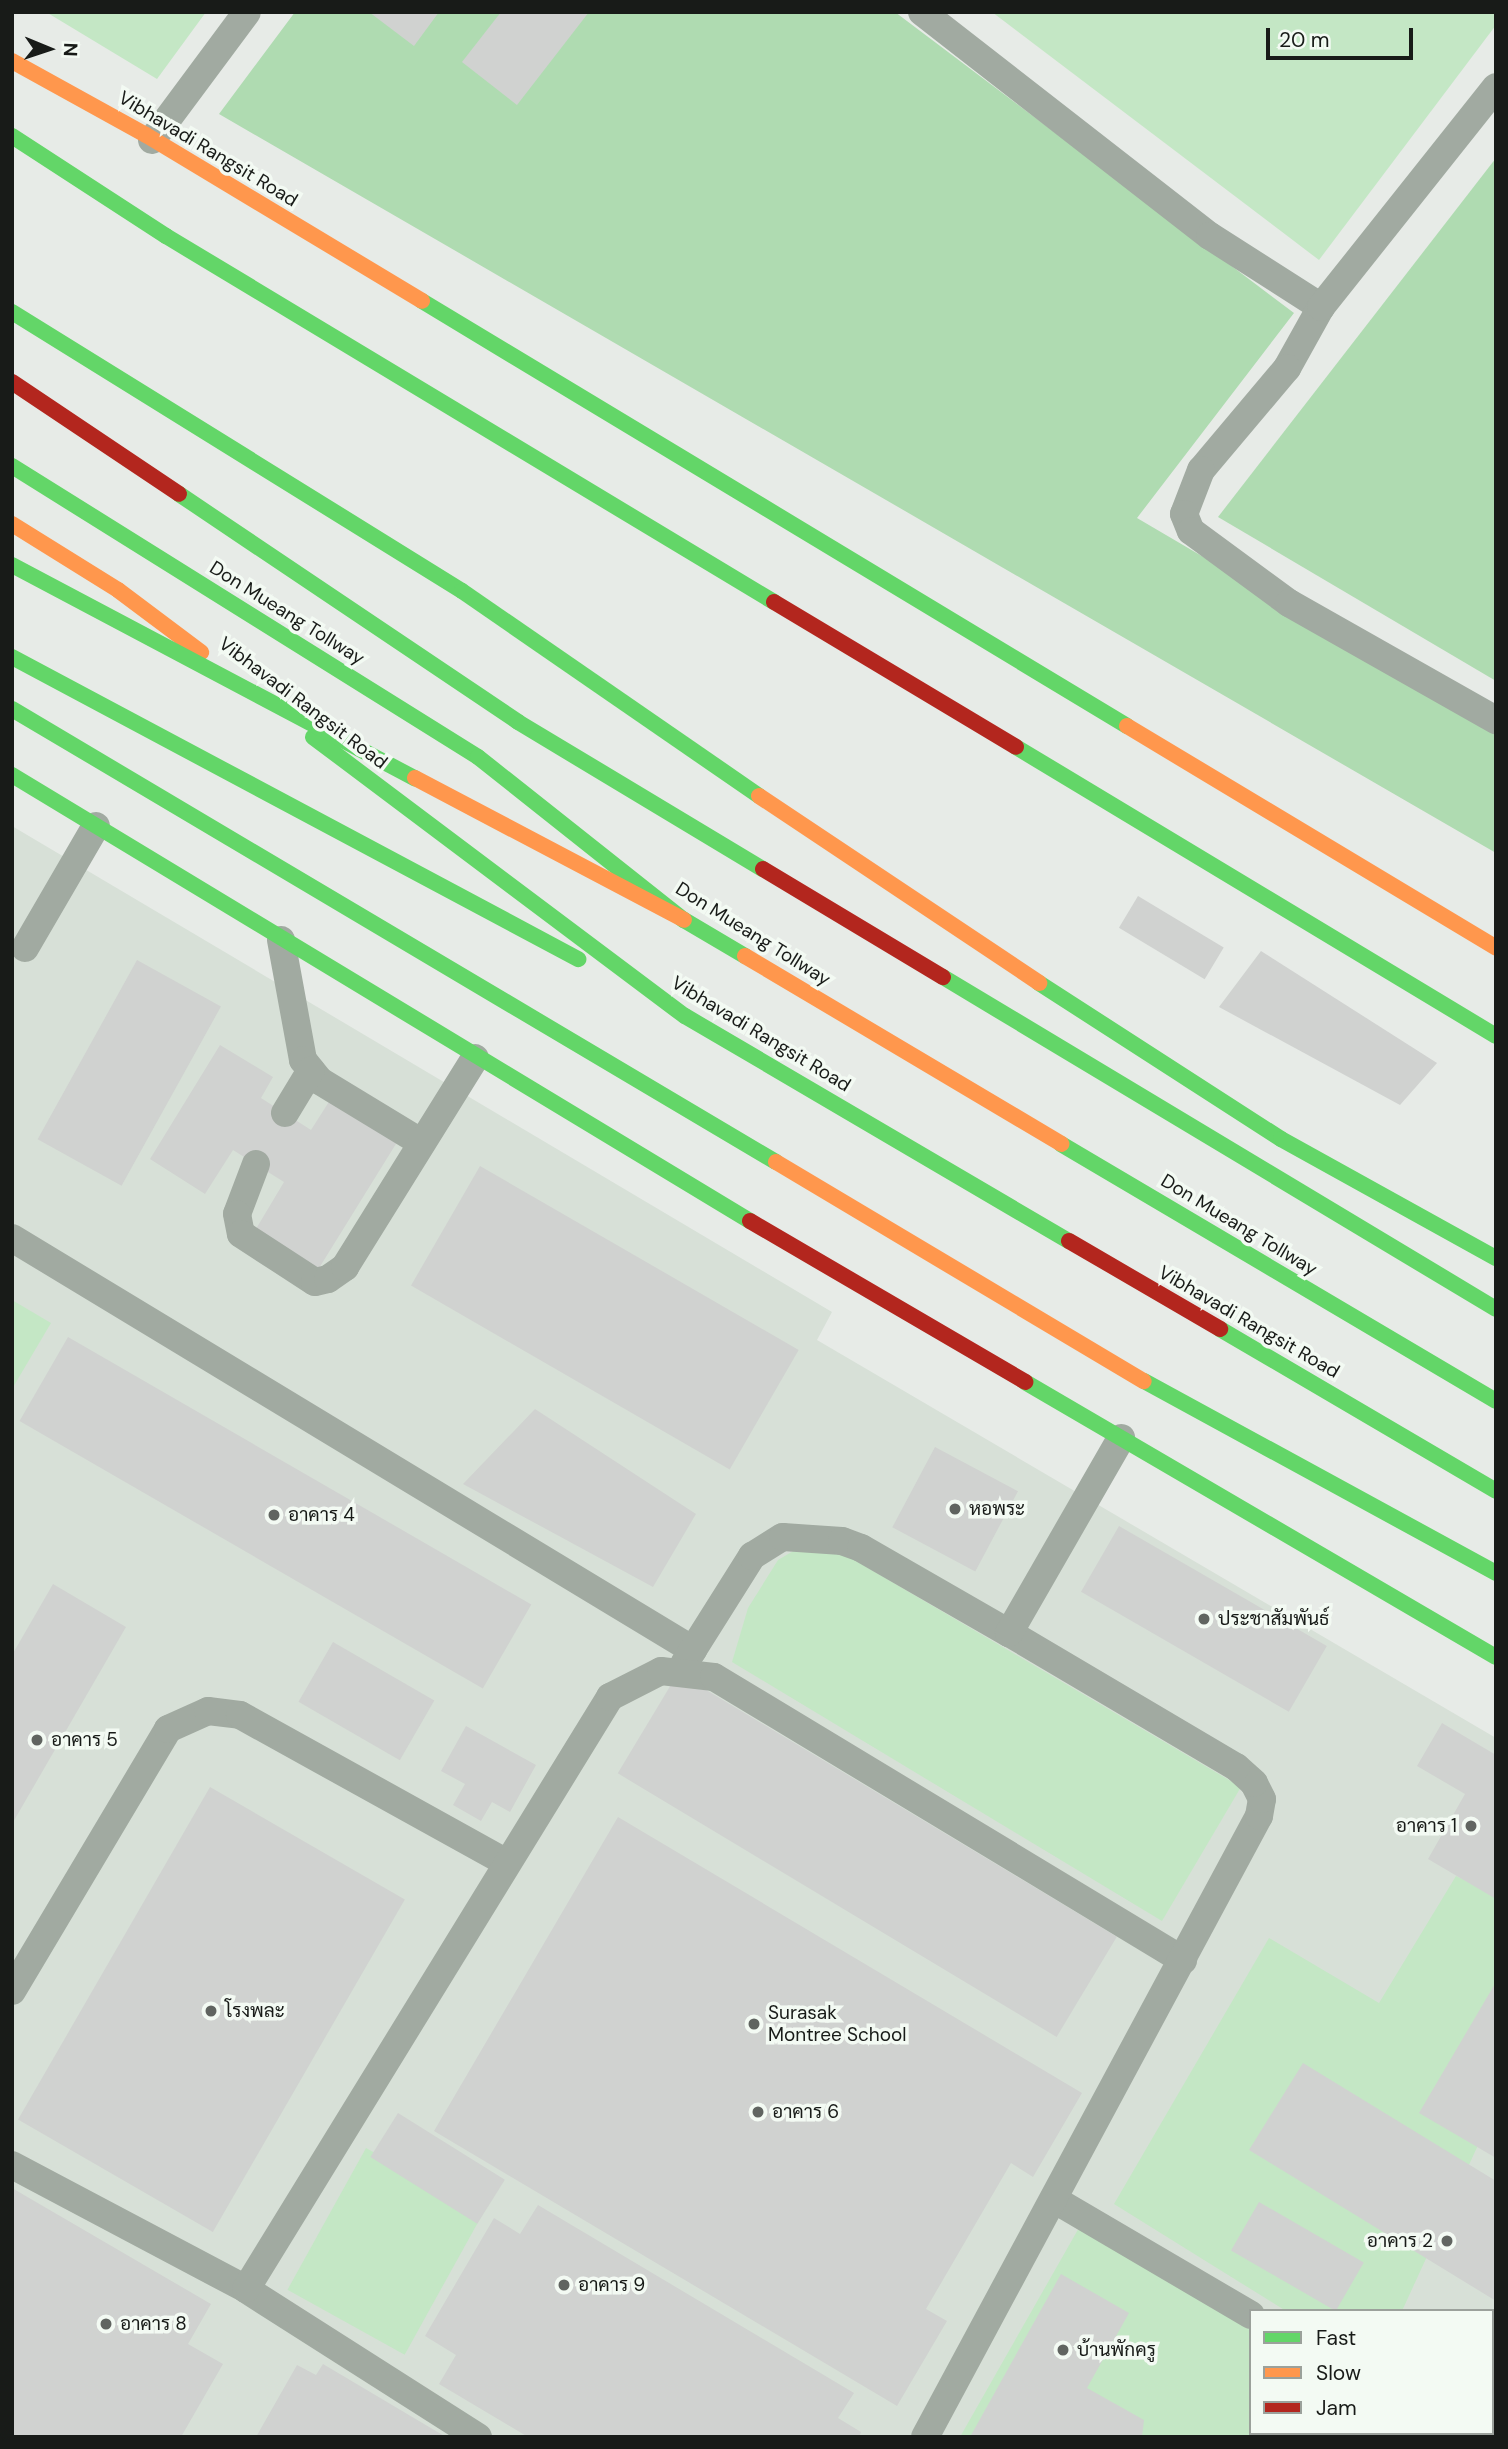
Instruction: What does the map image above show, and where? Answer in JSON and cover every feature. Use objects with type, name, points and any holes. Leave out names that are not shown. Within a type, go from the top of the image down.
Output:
[{"type":"main road","name":"Vibhavadi Rangsit Road","points":[[12,61],[152,140],[1496,948]]},
{"type":"main road","points":[[12,136],[166,236],[1496,1037]]},
{"type":"main road","points":[[12,312],[462,591],[897,892],[1281,1139],[1496,1258]]},
{"type":"main road","name":"Don Mueang Tollway","points":[[12,382],[518,722],[1496,1309]]},
{"type":"main road","name":"Don Mueang Tollway","points":[[12,466],[478,757],[684,920],[1496,1401]]},
{"type":"main road","name":"Vibhavadi Rangsit Road","points":[[12,524],[118,590],[685,1016],[1496,1491]]},
{"type":"main road","points":[[12,565],[684,920]]},
{"type":"main road","points":[[12,657],[685,1016]]},
{"type":"main road","points":[[12,709],[1216,1423],[1496,1573]]},
{"type":"main road","points":[[12,775],[474,1058],[1496,1657]]},
{"type":"lane","points":[[152,140],[247,12]]},
{"type":"lane","points":[[922,12],[1210,236],[1321,306]]},
{"type":"lane","points":[[1496,88],[1321,306],[1287,368],[1201,470],[1184,514],[1191,531],[1289,603],[1496,720]]},
{"type":"lane","points":[[25,948],[96,826]]},
{"type":"lane","points":[[281,940],[303,1060],[320,1081],[422,1143]]},
{"type":"lane","points":[[256,1164],[237,1214],[241,1234],[315,1282],[345,1267],[474,1058]]},
{"type":"lane","points":[[285,1113],[311,1070]]},
{"type":"lane","points":[[12,1238],[693,1650]]},
{"type":"lane","points":[[1009,1633],[1121,1438]]},
{"type":"lane","points":[[678,1673],[752,1556],[783,1537],[842,1541],[862,1548],[1236,1767],[1254,1783],[1262,1799],[1259,1816],[1183,1960],[925,2437]]},
{"type":"lane","points":[[246,2289],[610,1697],[661,1671],[714,1677],[1183,1960]]},
{"type":"lane","points":[[12,1991],[168,1729],[208,1711],[240,1715],[507,1863]]},
{"type":"lane","points":[[12,2165],[246,2289],[478,2437]]},
{"type":"lane","points":[[1055,2200],[1249,2314]]},
{"type":"shaded area","name":"Surasak Montree School","points":[[12,826],[832,1312],[817,1340],[1496,1738],[1496,2437],[12,2437]]},
{"type":"green space","points":[[46,12],[206,12],[157,79]]},
{"type":"green space","points":[[295,12],[895,12],[1294,313],[1137,518],[1496,729],[1496,853],[219,114]]},
{"type":"green space","points":[[992,12],[1496,12],[1496,25],[1319,260]]},
{"type":"green space","points":[[1496,158],[1496,681],[1218,517]]},
{"type":"green space","points":[[12,1300],[51,1323],[12,1389]]},
{"type":"green space","points":[[800,1547],[846,1555],[1241,1787],[1162,1921],[732,1662],[748,1608],[778,1560]]},
{"type":"green space","points":[[1456,1876],[1496,1895],[1496,2106],[1403,2309],[1283,2309],[1114,2204],[1269,1938],[1379,2003]]},
{"type":"green space","points":[[366,2148],[483,2213],[405,2355],[287,2290]]},
{"type":"green space","points":[[1080,2226],[1249,2326],[1249,2435],[1436,2437],[960,2437]]},
{"type":"building","points":[[369,12],[439,12],[414,46]]},
{"type":"building","points":[[501,12],[589,12],[517,105],[462,62]]},
{"type":"building","points":[[1138,896],[1224,948],[1205,979],[1119,928]]},
{"type":"building","points":[[1261,951],[1437,1063],[1400,1105],[1219,1007]]},
{"type":"building","points":[[137,960],[221,1007],[122,1186],[38,1139]]},
{"type":"building","points":[[220,1045],[273,1077],[261,1098],[311,1130],[332,1097],[399,1139],[316,1273],[253,1234],[284,1182],[233,1150],[205,1194],[150,1159]]},
{"type":"building","points":[[480,1166],[799,1350],[730,1470],[411,1286]]},
{"type":"building","name":"อาคาร 4","points":[[68,1337],[531,1604],[483,1689],[20,1421]]},
{"type":"building","points":[[535,1409],[696,1514],[653,1587],[463,1484]]},
{"type":"building","name":"หอพระ","points":[[935,1447],[1018,1491],[975,1571],[892,1527]]},
{"type":"building","name":"ประชาสัมพันธ์","points":[[1119,1526],[1327,1646],[1289,1712],[1081,1592]]},
{"type":"building","name":"อาคาร 5","points":[[53,1584],[126,1627],[12,1824],[12,1655]]},
{"type":"building","points":[[333,1642],[434,1700],[400,1760],[298,1702]]},
{"type":"building","points":[[678,1673],[1117,1937],[1057,2037],[618,1773]]},
{"type":"building","name":"อาคาร 1","points":[[1442,1723],[1496,1755],[1496,1899],[1428,1859],[1465,1794],[1417,1766]]},
{"type":"building","points":[[466,1726],[536,1765],[510,1812],[492,1802],[481,1821],[453,1805],[465,1784],[441,1771]]},
{"type":"building","name":"โรงพละ","points":[[210,1787],[405,1900],[213,2232],[18,2120]]},
{"type":"building","name":"อาคาร 6","points":[[618,1817],[1082,2093],[1033,2177],[1011,2163],[926,2309],[947,2321],[897,2406],[434,2131]]},
{"type":"building","points":[[1496,1982],[1496,2158],[1419,2113]]},
{"type":"building","name":"อาคาร 2","points":[[1303,2063],[1496,2181],[1496,2301],[1249,2150]]},
{"type":"building","points":[[398,2113],[505,2180],[477,2224],[370,2157]]},
{"type":"building","name":"อาคาร 8","points":[[12,2188],[211,2304],[188,2344],[223,2364],[181,2437],[12,2437]]},
{"type":"building","points":[[1259,2202],[1364,2262],[1337,2309],[1332,2309],[1231,2250]]},
{"type":"building","name":"อาคาร 9","points":[[538,2205],[854,2393],[838,2418],[861,2432],[859,2437],[528,2437],[439,2384],[456,2355],[425,2336],[494,2218],[520,2234]]},
{"type":"building","name":"บ้านพักครู","points":[[1061,2274],[1129,2313],[1087,2388],[1144,2420],[1142,2437],[970,2437]]},
{"type":"building","points":[[323,2364],[446,2437],[256,2437],[297,2365],[316,2375]]},
{"type":"traffic: fast","points":[[12,136],[166,236],[774,602]]},
{"type":"traffic: fast","points":[[422,301],[1127,726]]},
{"type":"traffic: fast","points":[[12,312],[462,591],[759,796]]},
{"type":"traffic: fast","points":[[12,466],[478,757],[684,920],[745,956]]},
{"type":"traffic: fast","points":[[179,494],[518,722],[763,869]]},
{"type":"traffic: fast","points":[[12,565],[415,778]]},
{"type":"traffic: fast","points":[[12,657],[578,959]]},
{"type":"traffic: fast","points":[[12,709],[776,1162]]},
{"type":"traffic: fast","points":[[313,737],[685,1016],[1069,1241]]},
{"type":"traffic: fast","points":[[1016,747],[1496,1036]]},
{"type":"traffic: fast","points":[[12,775],[750,1221]]},
{"type":"traffic: fast","points":[[943,977],[1496,1309]]},
{"type":"traffic: fast","points":[[1039,983],[1281,1139],[1496,1258]]},
{"type":"traffic: fast","points":[[1061,1144],[1496,1401]]},
{"type":"traffic: fast","points":[[1220,1329],[1496,1491]]},
{"type":"traffic: fast","points":[[1144,1381],[1496,1573]]},
{"type":"traffic: fast","points":[[1025,1382],[1496,1657]]},
{"type":"traffic: slow","points":[[12,61],[146,135],[422,301]]},
{"type":"traffic: slow","points":[[12,524],[118,590],[201,652]]},
{"type":"traffic: slow","points":[[1127,726],[1496,948]]},
{"type":"traffic: slow","points":[[415,778],[684,920]]},
{"type":"traffic: slow","points":[[759,796],[1039,983]]},
{"type":"traffic: slow","points":[[745,956],[1061,1144]]},
{"type":"traffic: slow","points":[[776,1162],[1144,1381]]},
{"type":"traffic: jam","points":[[12,382],[179,494]]},
{"type":"traffic: jam","points":[[774,602],[1016,747]]},
{"type":"traffic: jam","points":[[763,869],[943,977]]},
{"type":"traffic: jam","points":[[750,1221],[1025,1382]]},
{"type":"traffic: jam","points":[[1069,1241],[1220,1329]]},
{"type":"place","name":"หอพระ","points":[[955,1509]]},
{"type":"place","name":"อาคาร 4","points":[[274,1515]]},
{"type":"place","name":"ประชาสัมพันธ์","points":[[1204,1619]]},
{"type":"place","name":"อาคาร 5","points":[[37,1740]]},
{"type":"place","name":"อาคาร 1","points":[[1471,1826]]},
{"type":"place","name":"โรงพละ","points":[[211,2011]]},
{"type":"place","name":"Surasak Montree School","points":[[754,2024]]},
{"type":"place","name":"อาคาร 6","points":[[758,2112]]},
{"type":"place","name":"อาคาร 2","points":[[1447,2241]]},
{"type":"place","name":"อาคาร 9","points":[[564,2285]]},
{"type":"place","name":"อาคาร 8","points":[[106,2324]]},
{"type":"place","name":"บ้านพักครู","points":[[1063,2350]]}]
